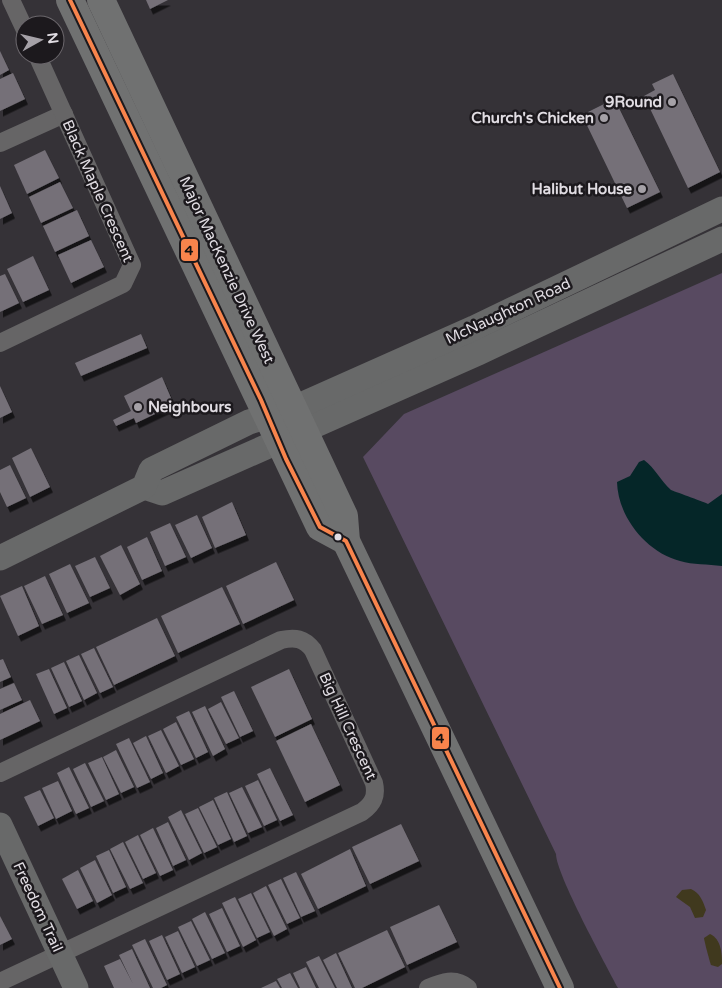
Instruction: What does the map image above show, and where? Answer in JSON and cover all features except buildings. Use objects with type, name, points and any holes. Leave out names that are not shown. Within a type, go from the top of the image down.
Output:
[{"type":"main road","name":"Major MacKenzie Drive West","points":[[70,0],[286,425],[344,516],[346,541],[560,988]]},
{"type":"main road","name":"Major MacKenzie Drive West","points":[[100,0],[286,425]]},
{"type":"street","points":[[11,0],[18,15]]},
{"type":"street","name":"Black Maple Crescent","points":[[0,343],[123,284],[132,265],[42,65]]},
{"type":"street","points":[[0,143],[64,114]]},
{"type":"street","name":"McNaughton Road","points":[[286,425],[474,328],[722,209]]},
{"type":"street","name":"McNaughton Road","points":[[286,425],[478,353],[722,239]]},
{"type":"street","points":[[0,558],[144,487],[151,470],[249,422],[286,425]]},
{"type":"street","name":"Big Hill Crescent","points":[[0,773],[281,640],[293,638],[306,641],[313,650],[374,782],[377,794],[362,812],[60,954]]},
{"type":"street","name":"Freedom Trail","points":[[0,826],[76,988]]},
{"type":"street","points":[[0,982],[60,954]]},
{"type":"street","points":[[428,988],[442,982],[451,981],[460,982],[468,988]]},
{"type":"shaded area","points":[[722,273],[722,988],[618,988],[572,899],[558,865],[556,854],[363,457],[404,414]]},
{"type":"sand","points":[[691,889],[699,895],[704,903],[706,910],[703,917],[695,918],[690,907],[676,897],[682,890]]},
{"type":"sand","points":[[710,934],[717,939],[722,955],[722,964],[718,967],[711,965],[705,943],[704,938]]},
{"type":"water","points":[[644,460],[671,490],[708,504],[722,494],[722,566],[680,561],[656,550],[636,531],[622,508],[617,482],[630,476],[639,462]]},
{"type":"transit line","name":"4","points":[[70,0],[261,400],[286,459],[320,527],[346,541],[560,988]]},
{"type":"place","name":"9Round","points":[[672,102]]},
{"type":"place","name":"Church's Chicken","points":[[604,118]]},
{"type":"place","name":"Halibut House","points":[[642,189]]},
{"type":"place","name":"Neighbours","points":[[138,407]]}]
